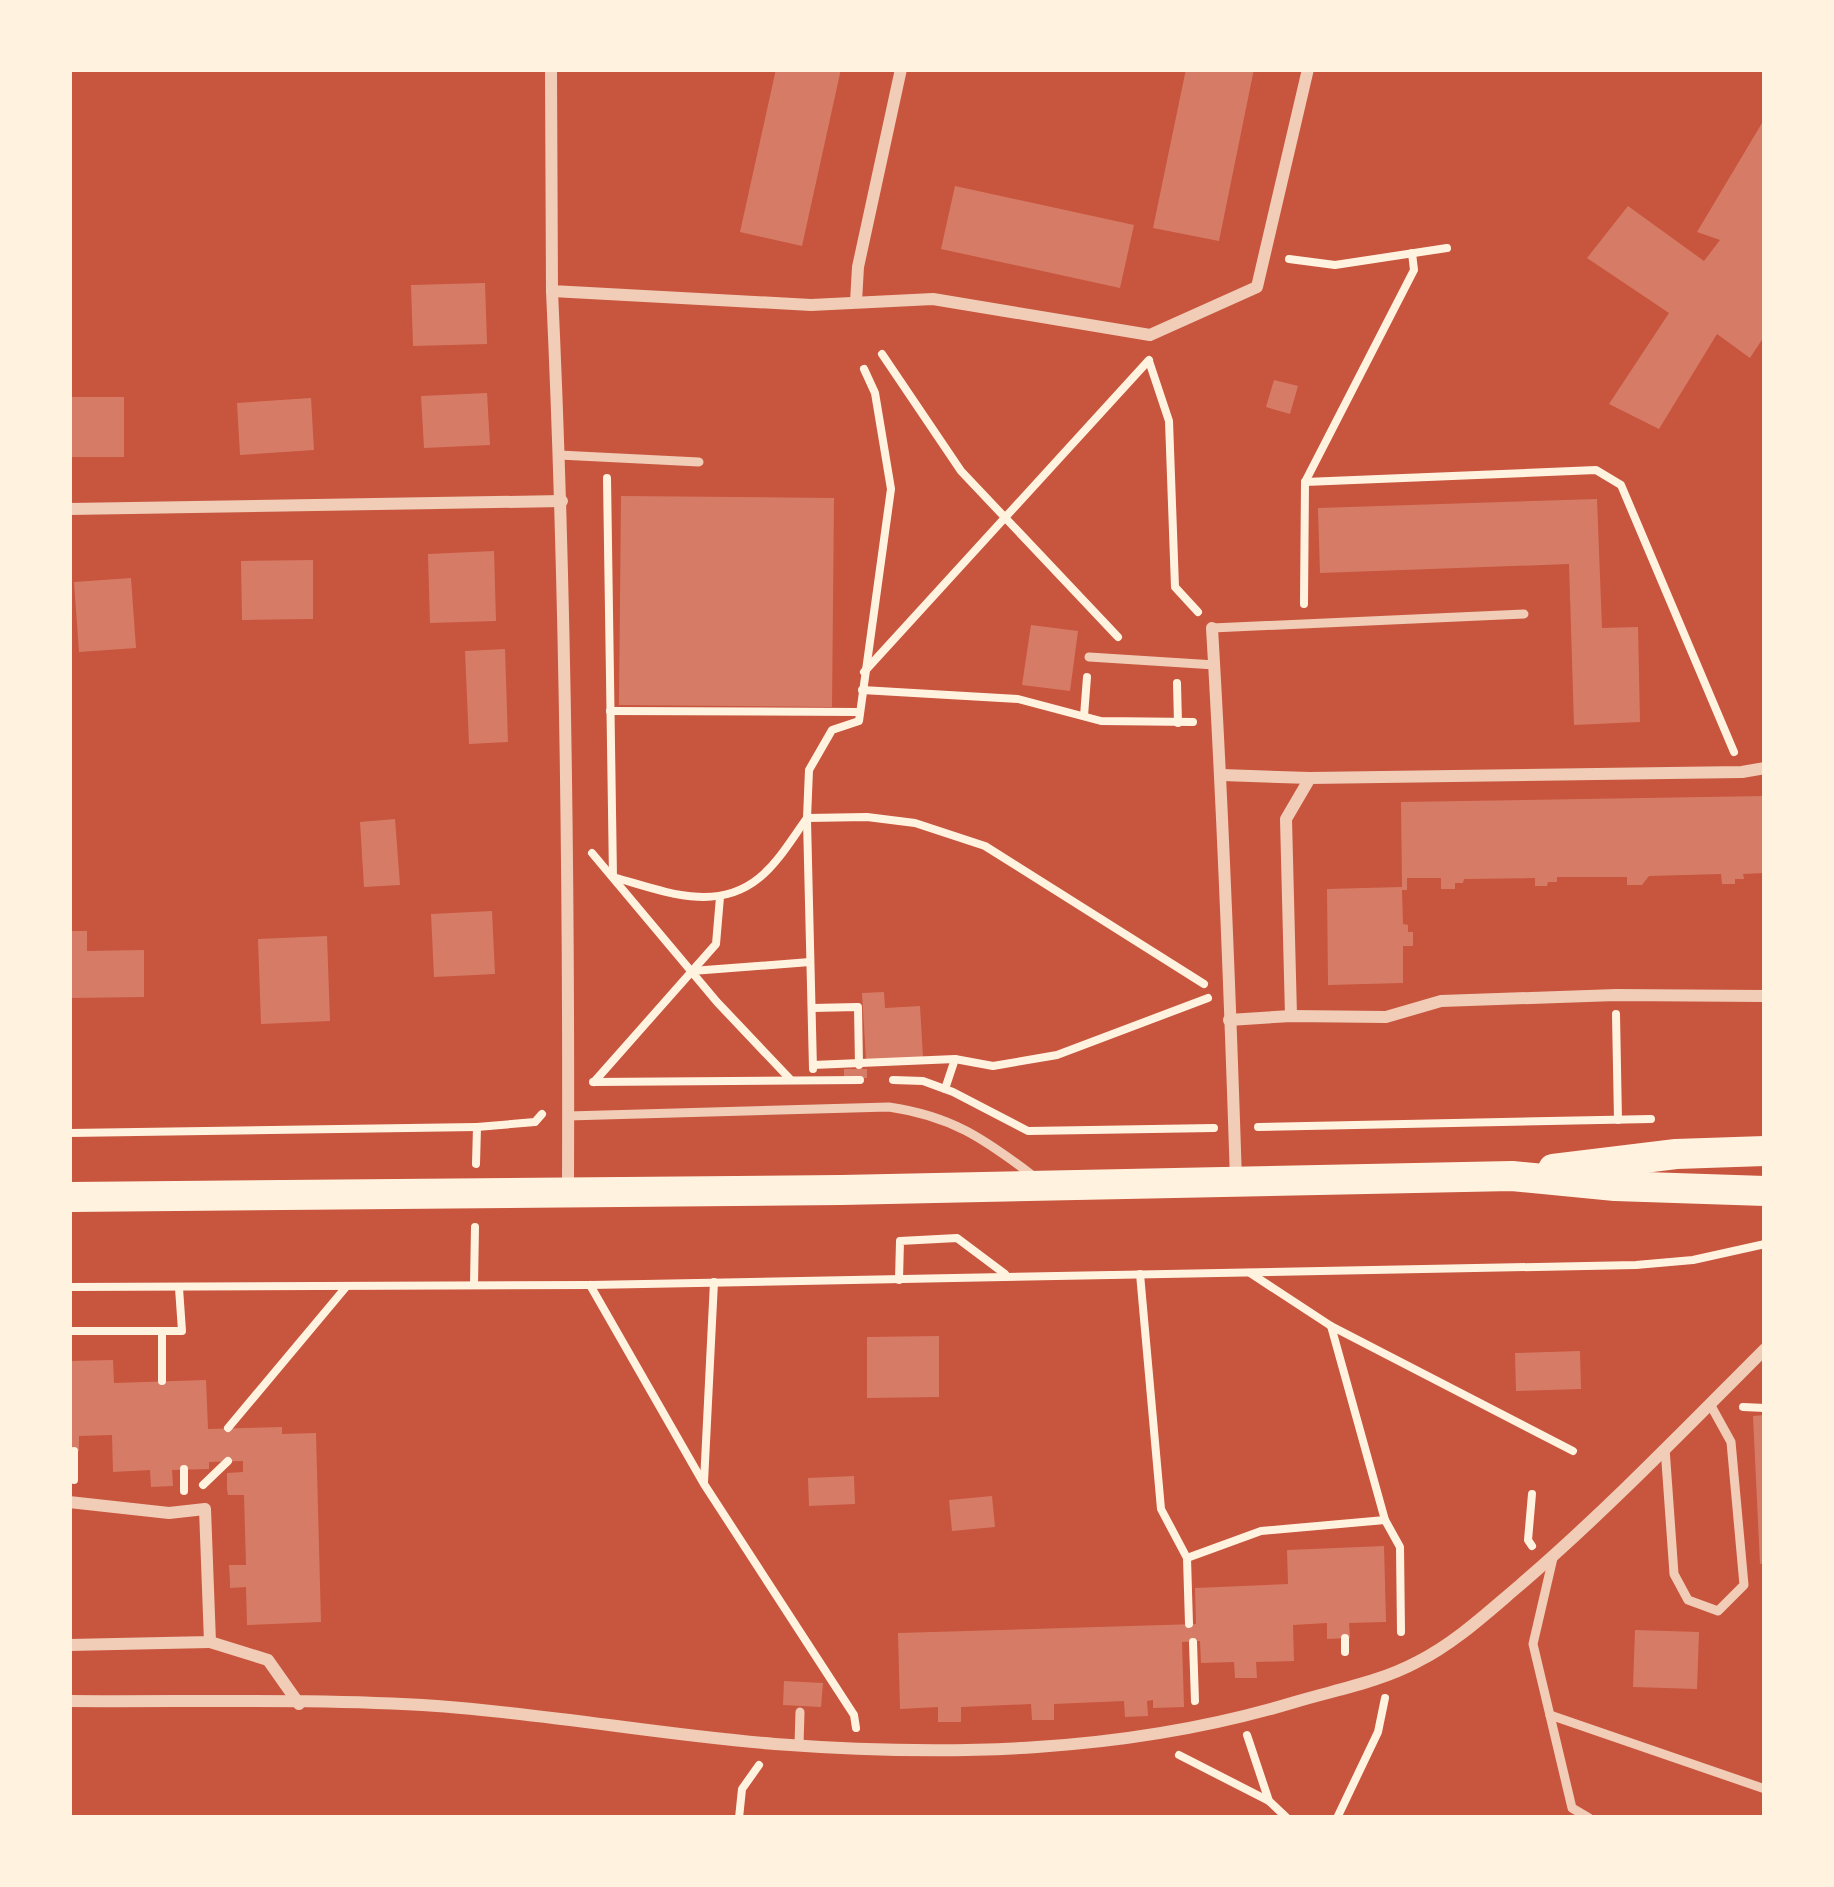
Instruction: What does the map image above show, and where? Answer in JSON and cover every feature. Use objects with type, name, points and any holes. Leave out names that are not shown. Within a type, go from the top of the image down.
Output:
[{"type":"main road","points":[[1512,1176],[1676,1154],[1765,1151]]},
{"type":"main road","points":[[69,1197],[1512,1176],[1615,1186],[1765,1190]]},
{"type":"street","points":[[551,69],[551,291],[562,501],[568,1192]]},
{"type":"street","points":[[856,302],[858,267],[901,69]]},
{"type":"street","points":[[551,291],[811,305],[933,299],[1150,335],[1257,287],[1308,69]]},
{"type":"street","points":[[69,509],[562,501]]},
{"type":"street","points":[[1212,628],[1222,775],[1236,1181]]},
{"type":"street","points":[[1222,775],[1310,778],[1765,768]]},
{"type":"street","points":[[1291,1016],[1286,819],[1310,778]]},
{"type":"street","points":[[1229,1020],[1386,1017],[1441,1001],[1765,996]]},
{"type":"street","points":[[69,1701],[437,1706],[775,1744],[956,1752],[1142,1736],[1242,1718],[1426,1658],[1548,1561],[1765,1349]]},
{"type":"street","points":[[69,1502],[169,1513],[206,1509],[210,1642]]},
{"type":"street","points":[[69,1645],[210,1642],[268,1660],[299,1704]]},
{"type":"lane","points":[[559,455],[699,462]]},
{"type":"lane","points":[[1212,628],[1524,614]]},
{"type":"lane","points":[[1088,657],[1215,665]]},
{"type":"lane","points":[[568,1116],[889,1107],[926,1112],[976,1133],[1046,1186]]},
{"type":"lane","points":[[1665,1448],[1674,1574],[1688,1600],[1718,1611],[1744,1585],[1731,1442],[1710,1404]]},
{"type":"lane","points":[[1548,1561],[1533,1644],[1572,1808],[1589,1818]]},
{"type":"lane","points":[[799,1745],[800,1712]]},
{"type":"lane","points":[[1550,1714],[1765,1789]]},
{"type":"path","points":[[1312,262],[1335,265],[1448,248]]},
{"type":"path","points":[[1305,623],[1305,482],[1414,270],[1412,253]]},
{"type":"path","points":[[1150,335],[1149,362],[1169,422],[1175,587],[1212,628]]},
{"type":"path","points":[[882,354],[961,471],[1114,629],[1130,661]]},
{"type":"path","points":[[863,673],[1149,362]]},
{"type":"path","points":[[814,1081],[809,770],[832,730],[859,721],[891,489],[875,393],[863,369]]},
{"type":"path","points":[[607,458],[614,877]]},
{"type":"path","points":[[1305,482],[1596,470],[1622,485],[1742,772]]},
{"type":"path","points":[[1084,716],[1088,657]]},
{"type":"path","points":[[1176,663],[1178,723]]},
{"type":"path","points":[[862,690],[1018,699],[1101,721],[1219,724]]},
{"type":"path","points":[[610,711],[859,712]]},
{"type":"path","points":[[807,818],[867,817],[915,823],[985,845],[1143,949],[1227,995]]},
{"type":"path","points":[[614,877],[681,897],[720,897],[758,879],[807,818]]},
{"type":"path","points":[[566,826],[790,1079]]},
{"type":"path","points":[[594,1082],[716,944],[720,897]]},
{"type":"path","points":[[691,971],[810,962]]},
{"type":"path","points":[[813,1065],[955,1059],[993,1066],[1057,1055],[1154,1016],[1227,995]]},
{"type":"path","points":[[1616,995],[1618,1120]]},
{"type":"path","points":[[812,1008],[858,1007],[860,1064]]},
{"type":"path","points":[[945,1089],[955,1059]]},
{"type":"path","points":[[568,1082],[869,1080]]},
{"type":"path","points":[[887,1080],[945,1089],[1028,1131],[1660,1119]]},
{"type":"path","points":[[69,1133],[477,1127]]},
{"type":"path","points":[[899,1280],[900,1241],[957,1238],[1006,1275]]},
{"type":"path","points":[[69,1287],[590,1285],[1636,1264],[1693,1260],[1765,1244]]},
{"type":"path","points":[[1250,1273],[1331,1326],[1574,1451]]},
{"type":"path","points":[[1140,1274],[1161,1509],[1187,1558],[1189,1624]]},
{"type":"path","points":[[704,1484],[714,1282]]},
{"type":"path","points":[[590,1285],[704,1484],[854,1715],[858,1748]]},
{"type":"path","points":[[227,1428],[346,1286]]},
{"type":"path","points":[[69,1331],[182,1331],[179,1288]]},
{"type":"path","points":[[1331,1326],[1385,1520],[1400,1546],[1401,1632]]},
{"type":"path","points":[[162,1331],[162,1381]]},
{"type":"path","points":[[1733,1405],[1765,1408]]},
{"type":"path","points":[[1532,1494],[1528,1540],[1548,1561]]},
{"type":"path","points":[[1187,1558],[1262,1531],[1385,1520]]},
{"type":"path","points":[[1345,1638],[1345,1652]]},
{"type":"path","points":[[1193,1642],[1198,1726]]},
{"type":"path","points":[[1337,1818],[1378,1732],[1390,1673]]},
{"type":"path","points":[[1242,1718],[1269,1801]]},
{"type":"path","points":[[1142,1736],[1269,1801],[1287,1818]]},
{"type":"path","points":[[739,1818],[742,1789],[775,1744]]},
{"type":"building","points":[[776,69],[841,69],[802,246],[740,232]]},
{"type":"building","points":[[1186,69],[1254,69],[1219,241],[1153,228]]},
{"type":"building","points":[[1765,118],[1765,335],[1750,358],[1717,334],[1659,429],[1609,404],[1669,313],[1587,258],[1628,206],[1704,261],[1720,240],[1697,232]]},
{"type":"building","points":[[955,186],[1134,225],[1120,288],[941,249]]},
{"type":"building","points":[[485,283],[487,344],[413,346],[411,285]]},
{"type":"building","points":[[1274,380],[1298,386],[1290,414],[1266,407]]},
{"type":"building","points":[[487,393],[490,445],[424,448],[421,396]]},
{"type":"building","points":[[69,397],[124,397],[124,457],[69,457]]},
{"type":"building","points":[[311,398],[314,450],[240,455],[237,403]]},
{"type":"building","points":[[621,496],[834,498],[832,707],[619,705]]},
{"type":"building","points":[[1597,499],[1602,628],[1638,627],[1640,722],[1574,725],[1569,564],[1320,573],[1318,508]]},
{"type":"building","points":[[494,551],[496,621],[430,623],[428,554]]},
{"type":"building","points":[[313,560],[313,619],[242,620],[241,561]]},
{"type":"building","points":[[131,578],[136,648],[79,652],[74,582]]},
{"type":"building","points":[[1031,625],[1078,631],[1070,691],[1022,685]]},
{"type":"building","points":[[505,649],[508,742],[469,744],[465,651]]},
{"type":"building","points":[[1765,796],[1765,873],[1743,874],[1744,879],[1735,879],[1735,884],[1722,884],[1721,874],[1649,876],[1642,885],[1627,885],[1627,877],[1557,877],[1557,882],[1547,886],[1535,886],[1535,878],[1464,879],[1455,883],[1455,889],[1441,889],[1441,878],[1407,878],[1407,890],[1402,890],[1403,924],[1413,932],[1413,946],[1403,946],[1403,983],[1328,985],[1327,889],[1402,887],[1401,802]]},
{"type":"building","points":[[395,819],[400,885],[364,887],[360,822]]},
{"type":"building","points":[[492,911],[495,974],[434,977],[431,914]]},
{"type":"building","points":[[69,931],[87,931],[87,951],[144,950],[144,997],[69,998]]},
{"type":"building","points":[[327,936],[330,1021],[261,1024],[258,939]]},
{"type":"building","points":[[884,992],[885,1008],[920,1006],[923,1057],[866,1060],[862,993]]},
{"type":"building","points":[[844,1069],[867,1069],[867,1078],[844,1078]]},
{"type":"building","points":[[939,1336],[939,1397],[867,1398],[867,1337]]},
{"type":"building","points":[[1580,1351],[1581,1389],[1516,1391],[1515,1353]]},
{"type":"building","points":[[113,1360],[114,1383],[206,1380],[208,1429],[282,1427],[282,1434],[316,1433],[321,1622],[247,1625],[246,1587],[230,1588],[229,1565],[246,1565],[244,1495],[228,1495],[227,1489],[227,1473],[243,1472],[243,1461],[209,1462],[209,1469],[172,1470],[173,1486],[151,1487],[150,1470],[113,1472],[112,1435],[79,1436],[79,1451],[69,1451],[69,1361]]},
{"type":"building","points":[[1765,1415],[1765,1563],[1760,1564],[1753,1416]]},
{"type":"building","points":[[854,1476],[855,1504],[809,1506],[808,1478]]},
{"type":"building","points":[[992,1496],[995,1527],[952,1531],[949,1500]]},
{"type":"building","points":[[1384,1546],[1386,1622],[1349,1623],[1350,1638],[1327,1639],[1327,1623],[1293,1625],[1294,1661],[1256,1662],[1257,1678],[1235,1678],[1234,1662],[1201,1663],[1200,1641],[1182,1642],[1184,1707],[1153,1708],[1153,1700],[1147,1701],[1148,1716],[1125,1717],[1124,1701],[1054,1704],[1054,1720],[1032,1720],[1031,1704],[961,1707],[961,1722],[938,1722],[938,1707],[900,1709],[898,1633],[1196,1624],[1195,1588],[1288,1584],[1287,1550]]},
{"type":"building","points":[[1635,1630],[1699,1632],[1697,1689],[1633,1687]]},
{"type":"building","points":[[784,1681],[823,1683],[821,1707],[783,1705]]}]
